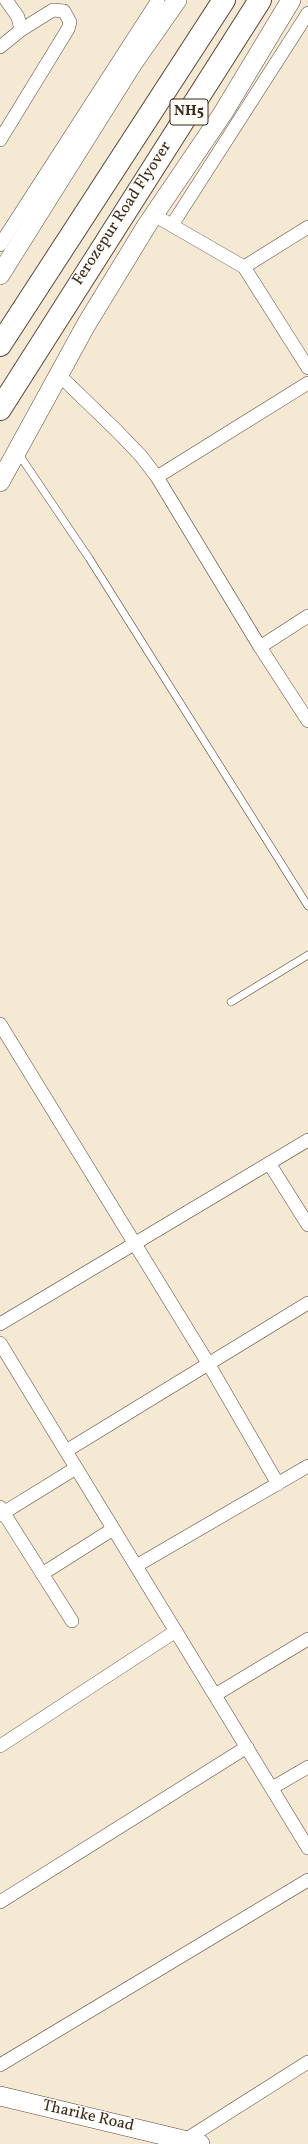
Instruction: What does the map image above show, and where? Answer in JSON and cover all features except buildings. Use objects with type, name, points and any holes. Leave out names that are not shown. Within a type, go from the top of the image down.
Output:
[{"type":"highway","name":"Ferozepur Road Flyover","points":[[0,345],[224,0]]},
{"type":"highway","name":"Ferozepur Road Flyover","points":[[0,409],[260,0]]},
{"type":"main road","points":[[1,270],[133,63],[158,6],[177,0]]},
{"type":"main road","points":[[0,482],[86,325],[154,215],[223,114],[291,0]]},
{"type":"main road","name":"Tharike Road","points":[[0,2096],[188,2143]]},
{"type":"street","points":[[6,0],[18,17],[21,30]]},
{"type":"street","points":[[0,47],[16,36],[21,30],[67,0]]},
{"type":"street","points":[[0,245],[158,6]]},
{"type":"street","points":[[0,140],[68,29],[70,22],[68,16],[60,9],[53,10]]},
{"type":"street","points":[[172,225],[308,13]]},
{"type":"street","points":[[154,215],[244,267],[308,368]]},
{"type":"street","points":[[244,267],[308,227]]},
{"type":"street","points":[[58,374],[118,431],[141,456],[156,477],[260,647],[308,721]]},
{"type":"street","points":[[156,477],[308,383]]},
{"type":"street","points":[[260,647],[308,616]]},
{"type":"street","points":[[0,1024],[208,1364],[278,1484]]},
{"type":"street","points":[[0,1324],[135,1245],[308,1140]]},
{"type":"street","points":[[270,1163],[308,1225]]},
{"type":"street","points":[[66,1451],[308,1303]]},
{"type":"street","points":[[0,1343],[308,1848]]},
{"type":"street","points":[[136,1566],[308,1466]]},
{"type":"street","points":[[72,1621],[1,1511],[76,1468]]},
{"type":"street","points":[[42,1574],[113,1529]]},
{"type":"street","points":[[0,1746],[176,1631]]},
{"type":"street","points":[[215,1695],[308,1639]]},
{"type":"street","points":[[0,1902],[247,1747]]},
{"type":"street","points":[[272,1788],[308,1767]]},
{"type":"street","points":[[0,2065],[308,1880]]},
{"type":"street","points":[[188,2143],[308,2062]]},
{"type":"lane","points":[[17,451],[89,558],[308,906]]},
{"type":"lane","points":[[231,1002],[308,955]]}]
